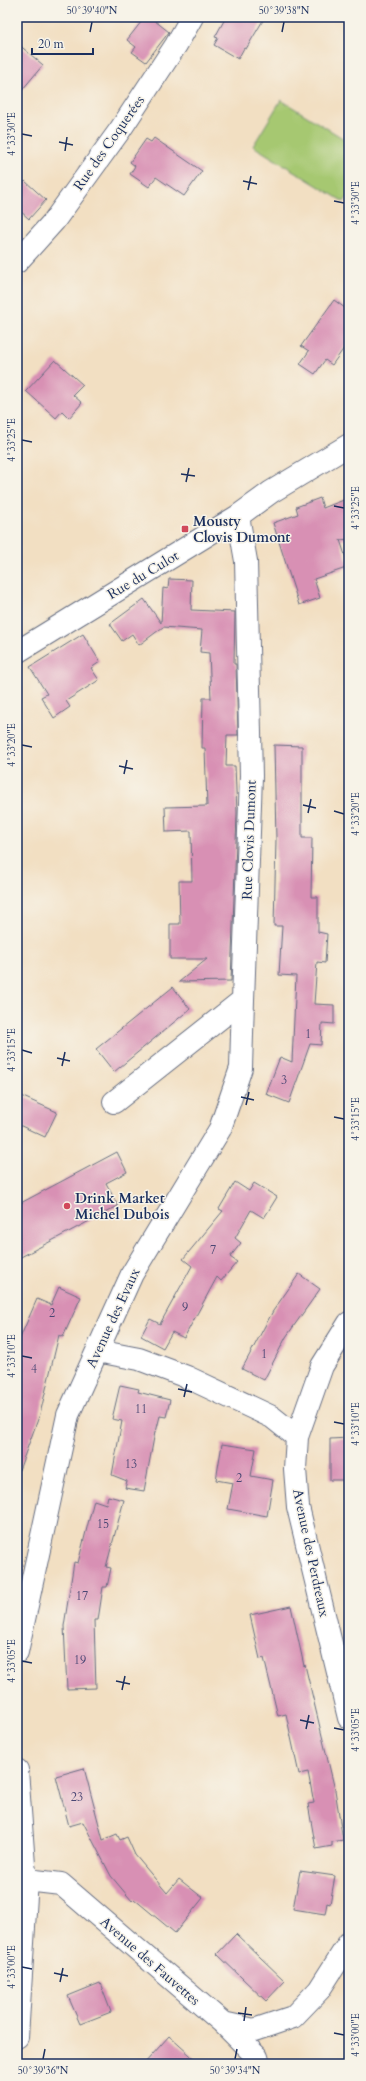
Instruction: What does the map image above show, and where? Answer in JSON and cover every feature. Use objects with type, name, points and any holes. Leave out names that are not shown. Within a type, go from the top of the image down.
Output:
[{"type":"street","name":"Rue des Coquerées","points":[[17,262],[54,221],[120,130],[176,45],[192,17]]},
{"type":"street","name":"Rue du Culot","points":[[17,652],[238,516],[271,492],[349,445]]},
{"type":"street","name":"Rue Clovis Dumont","points":[[238,516],[246,561],[251,776],[244,1000]]},
{"type":"street","points":[[114,1102],[244,1000]]},
{"type":"street","name":"Avenue des Evaux","points":[[17,1652],[68,1415],[132,1274],[220,1129],[241,1068],[244,1000]]},
{"type":"street","name":"Avenue des Perdreaux","points":[[349,1324],[322,1366],[297,1437],[294,1469],[298,1507],[349,1718]]},
{"type":"street","points":[[97,1351],[140,1359],[187,1377],[272,1417],[297,1437]]},
{"type":"street","points":[[17,1770],[24,1865],[27,1880],[17,2037]]},
{"type":"street","name":"Avenue des Fauvettes","points":[[27,1880],[61,1884],[223,2023],[257,2057],[259,2064]]},
{"type":"street","points":[[223,2023],[254,2030],[293,2017],[319,1990],[349,1943]]},
{"type":"green space","points":[[281,100],[349,142],[349,195],[344,202],[253,146]]},
{"type":"building","points":[[145,17],[150,17],[169,32],[146,62],[132,52],[136,47],[127,40]]},
{"type":"building","points":[[226,17],[265,17],[246,49],[244,48],[238,59],[214,45],[218,38],[215,37]]},
{"type":"building","points":[[17,43],[43,65],[17,96]]},
{"type":"building","points":[[154,138],[202,171],[184,196],[156,177],[149,187],[130,174],[135,166],[130,162],[146,139],[151,142]]},
{"type":"building","points":[[25,181],[46,200],[29,219],[17,208],[17,190]]},
{"type":"building","points":[[334,300],[349,311],[349,341],[332,365],[325,360],[315,374],[300,364],[309,351],[301,346]]},
{"type":"building","points":[[55,360],[83,385],[73,395],[82,403],[69,418],[62,411],[56,418],[26,391]]},
{"type":"building","points":[[320,498],[323,508],[349,498],[349,539],[340,540],[349,567],[314,579],[320,598],[299,605],[273,523],[298,514],[296,507]]},
{"type":"building","points":[[169,579],[192,580],[191,610],[235,612],[234,664],[236,664],[238,735],[227,735],[226,766],[235,766],[237,813],[231,981],[179,982],[207,959],[170,959],[170,924],[180,924],[179,881],[192,881],[191,831],[166,832],[165,807],[207,806],[205,748],[202,748],[203,698],[211,698],[209,653],[200,652],[202,630],[163,627],[139,645],[132,634],[122,641],[110,624],[144,599],[161,623],[163,588],[168,589]]},
{"type":"building","points":[[83,634],[100,662],[91,668],[99,680],[66,701],[70,707],[54,718],[41,697],[47,694],[30,667]]},
{"type":"building","points":[[274,745],[302,746],[302,838],[312,838],[311,897],[318,897],[318,932],[327,934],[325,963],[317,962],[314,1004],[334,1005],[334,1024],[322,1023],[321,1045],[310,1044],[289,1103],[266,1094],[280,1057],[292,1062],[296,976],[279,975],[282,926],[274,926],[276,839]]},
{"type":"building","points":[[173,987],[190,1009],[114,1072],[96,1049]]},
{"type":"building","points":[[21,1096],[57,1112],[45,1137],[17,1124],[17,1105]]},
{"type":"building","name":"Drink Market Michel Dubois","points":[[117,1152],[127,1172],[106,1183],[118,1206],[17,1259],[17,1205]]},
{"type":"building","points":[[235,1182],[249,1191],[254,1183],[277,1197],[264,1218],[251,1210],[235,1238],[241,1243],[230,1257],[237,1262],[221,1281],[217,1277],[184,1338],[172,1332],[163,1348],[141,1336],[150,1319],[160,1324],[192,1266],[183,1259],[223,1211],[219,1209]]},
{"type":"building","points":[[299,1274],[320,1289],[286,1337],[264,1380],[242,1369],[273,1311]]},
{"type":"building","points":[[59,1287],[81,1297],[63,1337],[59,1335],[40,1414],[19,1470],[17,1470],[17,1345],[37,1299],[51,1305]]},
{"type":"building","points":[[120,1385],[139,1389],[138,1392],[170,1400],[166,1417],[160,1416],[155,1432],[144,1491],[125,1488],[127,1481],[112,1475],[122,1421],[112,1419]]},
{"type":"building","points":[[349,1438],[349,1480],[330,1480],[330,1439]]},
{"type":"building","points":[[222,1444],[256,1449],[251,1476],[273,1480],[267,1516],[228,1509],[233,1483],[216,1480]]},
{"type":"building","points":[[108,1496],[124,1500],[106,1567],[111,1568],[107,1587],[103,1587],[98,1620],[94,1620],[96,1688],[67,1689],[64,1626],[74,1562],[78,1563],[94,1500],[106,1504]]},
{"type":"building","points":[[291,1606],[304,1666],[305,1665],[335,1790],[343,1840],[332,1842],[332,1846],[316,1849],[308,1804],[314,1803],[308,1772],[299,1774],[286,1714],[278,1716],[264,1658],[260,1659],[250,1615]]},
{"type":"building","points":[[84,1768],[103,1840],[117,1834],[120,1840],[127,1837],[135,1855],[167,1893],[179,1879],[203,1898],[175,1933],[134,1899],[132,1901],[111,1876],[83,1822],[69,1826],[56,1776]]},
{"type":"building","points":[[300,1871],[335,1876],[330,1904],[327,1903],[325,1914],[293,1909]]},
{"type":"building","points":[[236,1934],[285,1981],[266,2001],[217,1954]]},
{"type":"building","points":[[100,1983],[111,2012],[80,2024],[68,1996]]},
{"type":"building","points":[[169,2036],[200,2064],[144,2064]]},
{"type":"place","name":"Mousty Clovis Dumont","points":[[185,529]]},
{"type":"place","name":"Drink Market Michel Dubois","points":[[67,1206]]}]
